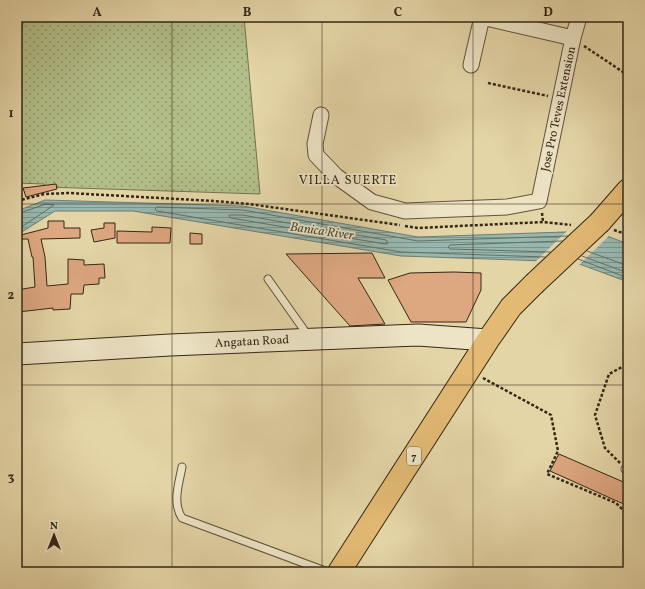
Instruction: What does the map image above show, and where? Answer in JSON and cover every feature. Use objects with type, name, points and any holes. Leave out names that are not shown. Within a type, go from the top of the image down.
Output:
[{"type":"main road","name":"7","points":[[339,572],[488,340],[511,307],[600,222],[628,190]]},
{"type":"main road","name":"Angatan Road","points":[[17,354],[418,335],[488,340]]},
{"type":"street","points":[[471,65],[482,17],[573,38]]},
{"type":"street","name":"Jose Pro Teves Extension","points":[[321,115],[315,144],[316,155],[336,176],[372,202],[405,211],[507,207],[539,201],[573,38],[579,17]]},
{"type":"lane","points":[[17,33],[20,17]]},
{"type":"lane","points":[[268,279],[310,339]]},
{"type":"lane","points":[[182,467],[176,504],[178,512],[182,518],[328,572]]},
{"type":"path","points":[[573,38],[626,74],[628,72]]},
{"type":"path","points":[[488,83],[560,99]]},
{"type":"path","points":[[17,201],[44,194],[69,193],[214,201]]},
{"type":"path","points":[[627,470],[604,448],[595,415],[609,374],[622,367],[628,366]]},
{"type":"path","points":[[469,370],[552,415],[558,452],[547,474],[616,503],[628,515]]},
{"type":"green space","points":[[17,17],[244,17],[260,194],[45,187],[44,184],[17,183]]},
{"type":"water","name":"Banica River","points":[[45,200],[243,206],[418,237],[594,231],[628,244],[628,282],[574,262],[401,256],[133,211],[55,211],[17,235],[17,211]]},
{"type":"pier","points":[[594,229],[610,235],[578,266],[573,264],[534,263],[568,230]]},
{"type":"building","points":[[56,184],[57,189],[26,197],[23,188]]},
{"type":"building","points":[[48,221],[64,221],[64,228],[80,228],[80,238],[41,239],[45,257],[47,286],[68,284],[68,259],[84,260],[84,265],[104,264],[105,278],[99,278],[99,284],[84,285],[83,294],[71,294],[70,309],[53,310],[53,308],[18,312],[17,290],[35,287],[33,257],[28,239],[18,239],[17,236],[48,228]]},
{"type":"building","points":[[104,223],[115,223],[115,238],[94,242],[91,230],[104,228]]},
{"type":"building","points":[[152,227],[171,228],[170,243],[117,243],[117,231],[152,232]]},
{"type":"building","points":[[190,233],[202,234],[202,244],[190,244]]},
{"type":"building","points":[[372,253],[385,278],[358,278],[385,324],[350,326],[286,254]]},
{"type":"building","points":[[410,273],[481,273],[481,290],[466,322],[411,322],[388,280]]},
{"type":"building","points":[[559,454],[628,484],[628,506],[550,471]]},
{"type":"district","name":"VILLA SUERTE","points":[[348,179]]}]
